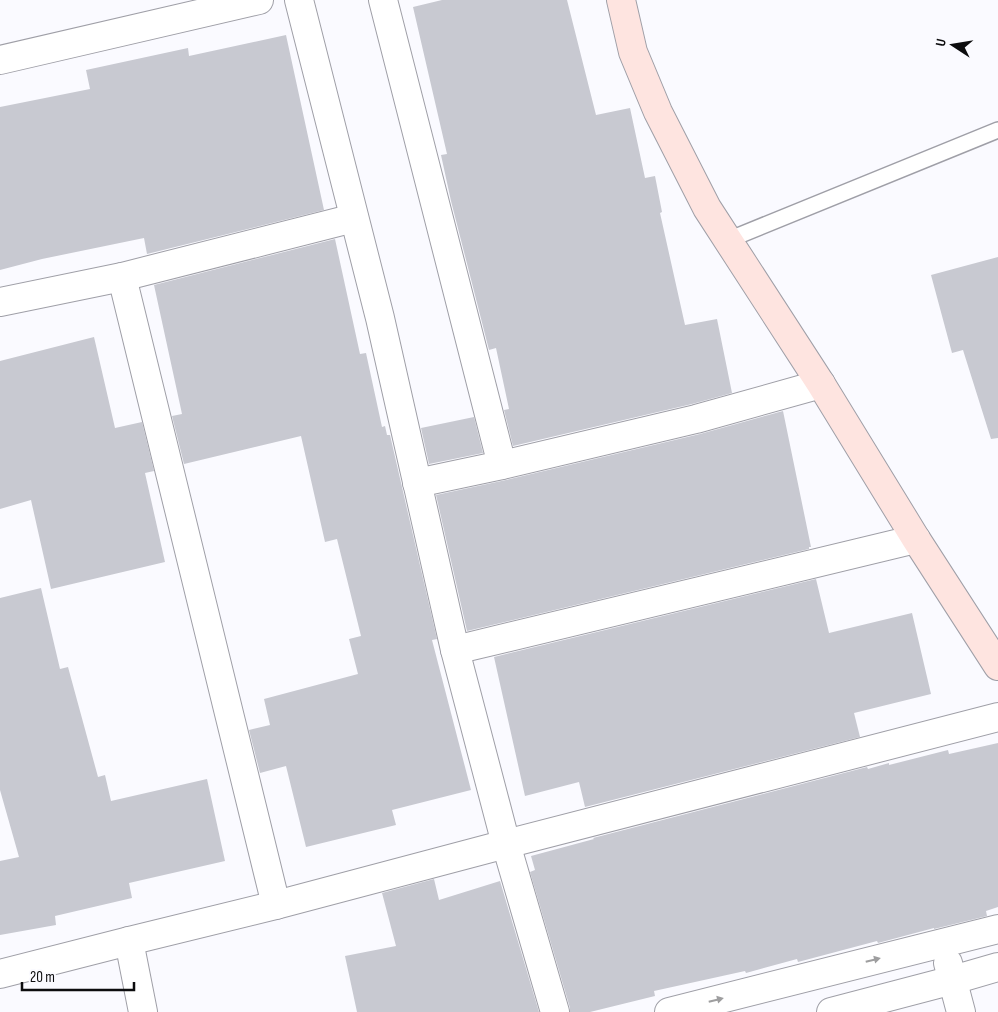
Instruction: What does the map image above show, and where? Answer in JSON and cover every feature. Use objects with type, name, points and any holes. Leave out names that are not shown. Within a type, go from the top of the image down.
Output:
[{"type":"street","points":[[0,60],[259,0]]},
{"type":"street","points":[[299,0],[380,318],[455,650],[506,844],[555,1012]]},
{"type":"street","points":[[383,0],[502,465]]},
{"type":"street","points":[[621,0],[633,52],[658,112],[707,208],[822,384],[916,539],[998,666]]},
{"type":"street","points":[[0,302],[122,277],[354,218]]},
{"type":"street","points":[[122,277],[276,905]]},
{"type":"street","points":[[417,483],[696,419],[822,384]]},
{"type":"street","points":[[455,650],[916,539]]},
{"type":"street","points":[[0,974],[129,940],[276,905],[998,717]]},
{"type":"street","points":[[669,1012],[755,1001],[942,943],[998,929]]},
{"type":"street","points":[[129,940],[144,1012]]},
{"type":"street","points":[[942,943],[961,1012]]},
{"type":"street","points":[[831,1012],[998,967]]},
{"type":"lane","points":[[728,240],[998,130]]},
{"type":"building","points":[[442,0],[567,0],[596,115],[630,108],[645,178],[655,176],[662,212],[660,213],[685,325],[717,319],[732,393],[513,446],[504,410],[509,409],[496,348],[489,350],[451,201],[441,155],[447,154],[413,7]]},
{"type":"building","points":[[286,35],[324,210],[147,254],[144,238],[42,259],[0,270],[0,107],[90,89],[86,70],[188,48],[189,56]]},
{"type":"building","points":[[335,239],[360,354],[366,353],[382,427],[385,426],[387,435],[390,435],[437,639],[432,640],[471,790],[392,810],[396,825],[306,847],[286,766],[260,773],[249,730],[270,725],[264,699],[358,674],[349,639],[361,636],[337,539],[325,542],[301,436],[184,464],[172,416],[182,414],[154,285]]},
{"type":"building","points":[[998,257],[998,438],[991,439],[963,350],[952,353],[931,275]]},
{"type":"building","points":[[94,337],[115,428],[142,422],[154,471],[145,473],[165,562],[51,589],[31,500],[0,509],[0,361]]},
{"type":"building","points":[[783,411],[811,547],[809,549],[467,631],[436,495],[700,434]]},
{"type":"building","points":[[474,417],[483,453],[429,464],[421,428]]},
{"type":"building","points":[[816,579],[829,633],[912,613],[931,694],[854,713],[860,737],[585,807],[579,782],[525,796],[494,657]]},
{"type":"building","points":[[41,588],[60,669],[68,667],[98,777],[105,775],[111,801],[207,779],[225,861],[129,883],[132,898],[55,916],[56,925],[0,935],[0,861],[19,857],[0,790],[0,598]]},
{"type":"building","points":[[998,743],[998,907],[986,911],[987,916],[878,943],[877,941],[798,962],[797,959],[746,973],[745,971],[654,991],[655,996],[590,1012],[570,1012],[530,872],[535,870],[531,856],[593,838],[867,767],[868,769],[948,750],[949,754]]},
{"type":"building","points":[[434,879],[439,900],[500,881],[539,1012],[357,1012],[345,956],[396,946],[382,893]]}]
